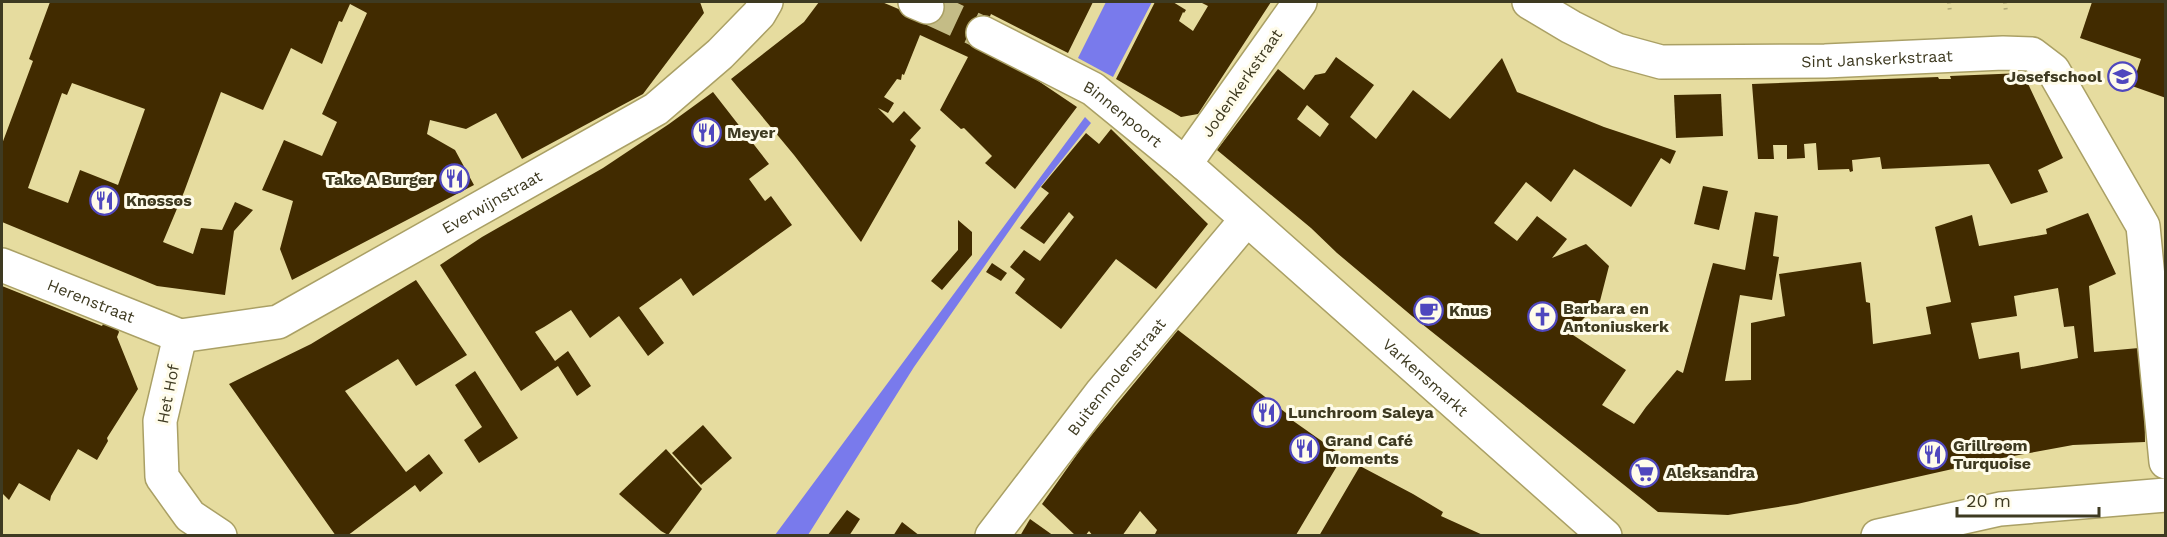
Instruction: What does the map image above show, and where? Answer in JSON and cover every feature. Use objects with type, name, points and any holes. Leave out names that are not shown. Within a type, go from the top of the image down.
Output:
[{"type":"street","name":"Everwijnstraat","points":[[180,336],[278,322],[656,109],[720,54],[759,14],[766,2]]},
{"type":"street","name":"Jodenkerkstraat","points":[[1185,164],[1300,2]]},
{"type":"street","name":"Sint Janskerkstraat","points":[[1529,2],[1571,27],[1617,50],[1661,62],[1825,61],[2003,53],[2032,54],[2053,70],[2154,226],[2166,462]]},
{"type":"street","name":"Binnenpoort","points":[[982,33],[1093,89],[1185,164],[1246,220]]},
{"type":"street","name":"Buitenmolenstraat","points":[[992,536],[1102,392],[1246,220]]},
{"type":"street","name":"Varkensmarkt","points":[[1246,220],[1605,536]]},
{"type":"street","name":"Herenstraat","points":[[2,265],[180,336]]},
{"type":"street","name":"Het Hof","points":[[180,336],[160,421],[162,477],[190,516],[220,536]]},
{"type":"street","points":[[1878,536],[2001,509],[2166,495]]},
{"type":"shaded area","points":[[1106,2],[1152,2],[1113,77],[1078,58]]},
{"type":"shaded area","points":[[1085,117],[1091,123],[1037,191],[914,367],[808,535],[775,535]]},
{"type":"building","points":[[50,2],[700,2],[704,13],[643,94],[522,159],[496,113],[466,129],[430,120],[427,134],[455,150],[474,185],[292,280],[280,249],[293,201],[262,190],[284,140],[322,156],[337,122],[322,114],[367,13],[350,4],[342,22],[339,21],[322,64],[291,48],[263,110],[221,92],[163,242],[193,254],[201,228],[222,230],[235,202],[253,210],[234,231],[225,295],[157,286],[2,222],[2,144],[33,61],[29,59]],"holes":[[[72,83],[145,109],[118,185],[80,170],[68,203],[28,188],[62,93],[67,95]]]},
{"type":"building","points":[[819,2],[882,2],[922,19],[930,2],[1093,2],[1068,53],[991,14],[979,41],[1077,107],[1015,189],[985,163],[992,156],[964,128],[961,129],[940,110],[968,57],[920,35],[904,75],[902,74],[901,80],[897,79],[884,97],[894,103],[888,113],[878,108],[893,123],[904,111],[921,128],[910,140],[916,146],[861,242],[794,155],[731,79],[804,22]]},
{"type":"building","points":[[1155,2],[1173,2],[1186,10],[1179,21],[1193,31],[1208,6],[1200,2],[1271,2],[1198,114],[1181,117],[1116,79]]},
{"type":"building","points":[[2092,2],[2166,2],[2166,98],[2132,86],[2141,59],[2080,38]]},
{"type":"building","points":[[1336,57],[1374,85],[1350,117],[1376,139],[1413,90],[1450,119],[1502,58],[1517,92],[1604,127],[1676,151],[1670,164],[1661,158],[1631,207],[1574,169],[1551,202],[1526,182],[1494,223],[1517,241],[1537,216],[1567,239],[1552,258],[1586,244],[1609,266],[1600,301],[1570,333],[1626,370],[1602,405],[1634,424],[1677,370],[1683,373],[1713,263],[1745,270],[1755,212],[1778,216],[1773,256],[1779,257],[1772,300],[1740,295],[1725,381],[1751,380],[1751,323],[1785,316],[1779,274],[1861,262],[1866,302],[1870,303],[1873,344],[1931,334],[1926,307],[1951,302],[1935,227],[1972,215],[1979,246],[2047,234],[2046,229],[2088,213],[2116,274],[2089,286],[2094,352],[2139,348],[2144,385],[2145,442],[2073,445],[1997,459],[1797,504],[1728,515],[1658,512],[1412,316],[1217,150],[1278,69],[1304,90],[1315,75],[1325,73]],"holes":[[[1307,105],[1329,124],[1320,137],[1297,119]],[[2058,288],[2064,327],[2074,326],[2078,358],[2021,369],[2019,352],[1979,359],[1971,323],[2017,316],[2014,296]]]},
{"type":"building","points":[[2023,73],[2063,158],[2038,170],[2048,192],[2011,204],[1989,164],[1882,169],[1880,157],[1852,160],[1853,171],[1850,172],[1849,169],[1818,170],[1816,143],[1804,144],[1805,158],[1787,159],[1787,145],[1773,145],[1774,159],[1758,159],[1752,84],[1938,77],[1939,79],[1951,79],[1950,76]]},
{"type":"building","points":[[713,92],[769,164],[749,179],[765,201],[771,196],[792,225],[693,296],[681,278],[639,308],[664,343],[648,356],[619,316],[590,338],[571,310],[535,332],[555,361],[568,351],[591,386],[577,396],[558,366],[521,391],[440,265],[482,237],[603,168]]},
{"type":"building","points":[[1721,94],[1723,136],[1676,138],[1674,95]]},
{"type":"building","points":[[1111,129],[1208,224],[1156,289],[1116,259],[1061,329],[1015,293],[1025,279],[1010,267],[1024,250],[1040,261],[1074,217],[1069,212],[1044,244],[1020,228],[1049,193],[1041,187],[1086,133],[1099,144]]},
{"type":"building","points":[[1703,186],[1728,191],[1719,230],[1694,224]]},
{"type":"building","points":[[958,220],[972,232],[972,255],[942,290],[931,281],[958,250]]},
{"type":"building","points":[[992,263],[1007,273],[1001,281],[986,272]]},
{"type":"building","points":[[416,280],[467,355],[416,386],[398,359],[345,391],[406,472],[429,454],[443,473],[420,492],[415,485],[347,536],[336,536],[229,384],[311,344]]},
{"type":"building","points":[[2,286],[102,326],[104,322],[117,327],[119,332],[117,337],[138,389],[107,438],[108,441],[97,460],[78,449],[50,501],[19,483],[9,500],[2,493]]},
{"type":"building","points":[[1178,330],[1290,416],[1289,418],[1343,456],[1296,535],[1154,536],[1157,530],[1140,511],[1122,536],[1093,536],[1089,531],[1085,536],[1076,536],[1042,504],[1085,443]]},
{"type":"building","points":[[475,371],[518,438],[479,463],[464,440],[482,427],[455,385]]},
{"type":"building","points":[[703,425],[732,458],[701,485],[672,453]]},
{"type":"building","points":[[666,449],[702,489],[668,535],[619,494]]},
{"type":"building","points":[[1360,466],[1443,512],[1441,516],[1485,536],[1319,536]]},
{"type":"building","points":[[847,510],[860,519],[849,536],[827,536]]},
{"type":"building","points":[[1030,519],[1054,536],[1020,536]]},
{"type":"building","points":[[902,522],[920,536],[893,536]]},
{"type":"tunnel","points":[[927,7],[983,33]]},
{"type":"place","name":"Josefschool","points":[[2123,76]]},
{"type":"place","name":"Meyer","points":[[706,132]]},
{"type":"place","name":"Take A Burger","points":[[455,179]]},
{"type":"place","name":"Knossos","points":[[105,200]]},
{"type":"place","name":"Knus","points":[[1428,310]]},
{"type":"place","name":"Barbara en Antoniuskerk","points":[[1542,317]]},
{"type":"place","name":"Lunchroom Saleya","points":[[1267,412]]},
{"type":"place","name":"Grand Café Moments","points":[[1304,449]]},
{"type":"place","name":"Grillroom Turquoise","points":[[1932,454]]},
{"type":"place","name":"Aleksandra","points":[[1645,472]]}]
